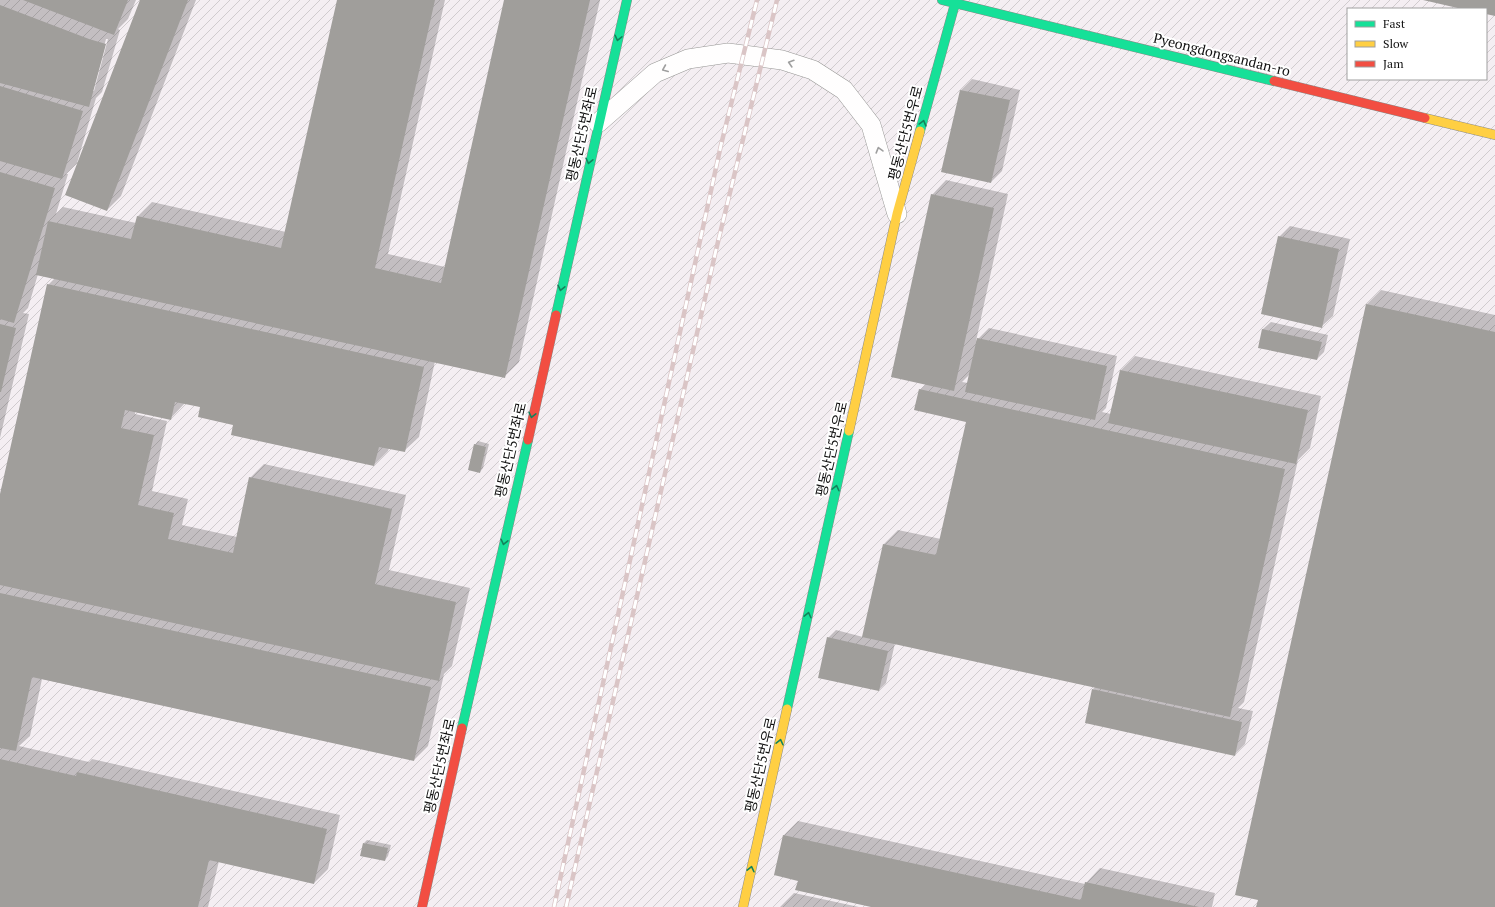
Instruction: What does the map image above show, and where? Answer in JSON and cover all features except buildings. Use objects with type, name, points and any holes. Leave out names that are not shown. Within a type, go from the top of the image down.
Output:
[{"type":"street","name":"평동산단5번좌로","points":[[422,907],[627,0]]},
{"type":"street","name":"Pyeongdongsandan-ro","points":[[942,0],[956,2],[1495,135]]},
{"type":"street","name":"평동산단5번우로","points":[[743,907],[897,214],[956,2]]},
{"type":"street","points":[[598,123],[655,73],[688,59],[728,53],[782,60],[813,70],[844,90],[871,125],[897,214]]},
{"type":"shaded area","points":[[0,0],[1495,0],[1495,907],[0,907]]},
{"type":"railway","points":[[554,907],[721,145],[757,0]]},
{"type":"railway","points":[[566,907],[716,250],[777,0]]},
{"type":"traffic: fast","points":[[556,315],[627,0]]},
{"type":"traffic: fast","points":[[942,0],[1274,81]]},
{"type":"traffic: fast","points":[[920,131],[956,0]]},
{"type":"traffic: fast","points":[[787,709],[849,431]]},
{"type":"traffic: fast","points":[[462,728],[528,440]]},
{"type":"traffic: slow","points":[[1425,118],[1495,135]]},
{"type":"traffic: slow","points":[[849,431],[897,214],[920,131]]},
{"type":"traffic: slow","points":[[743,907],[787,709]]},
{"type":"traffic: jam","points":[[1274,81],[1425,118]]},
{"type":"traffic: jam","points":[[528,440],[556,315]]},
{"type":"traffic: jam","points":[[422,907],[462,728]]}]
